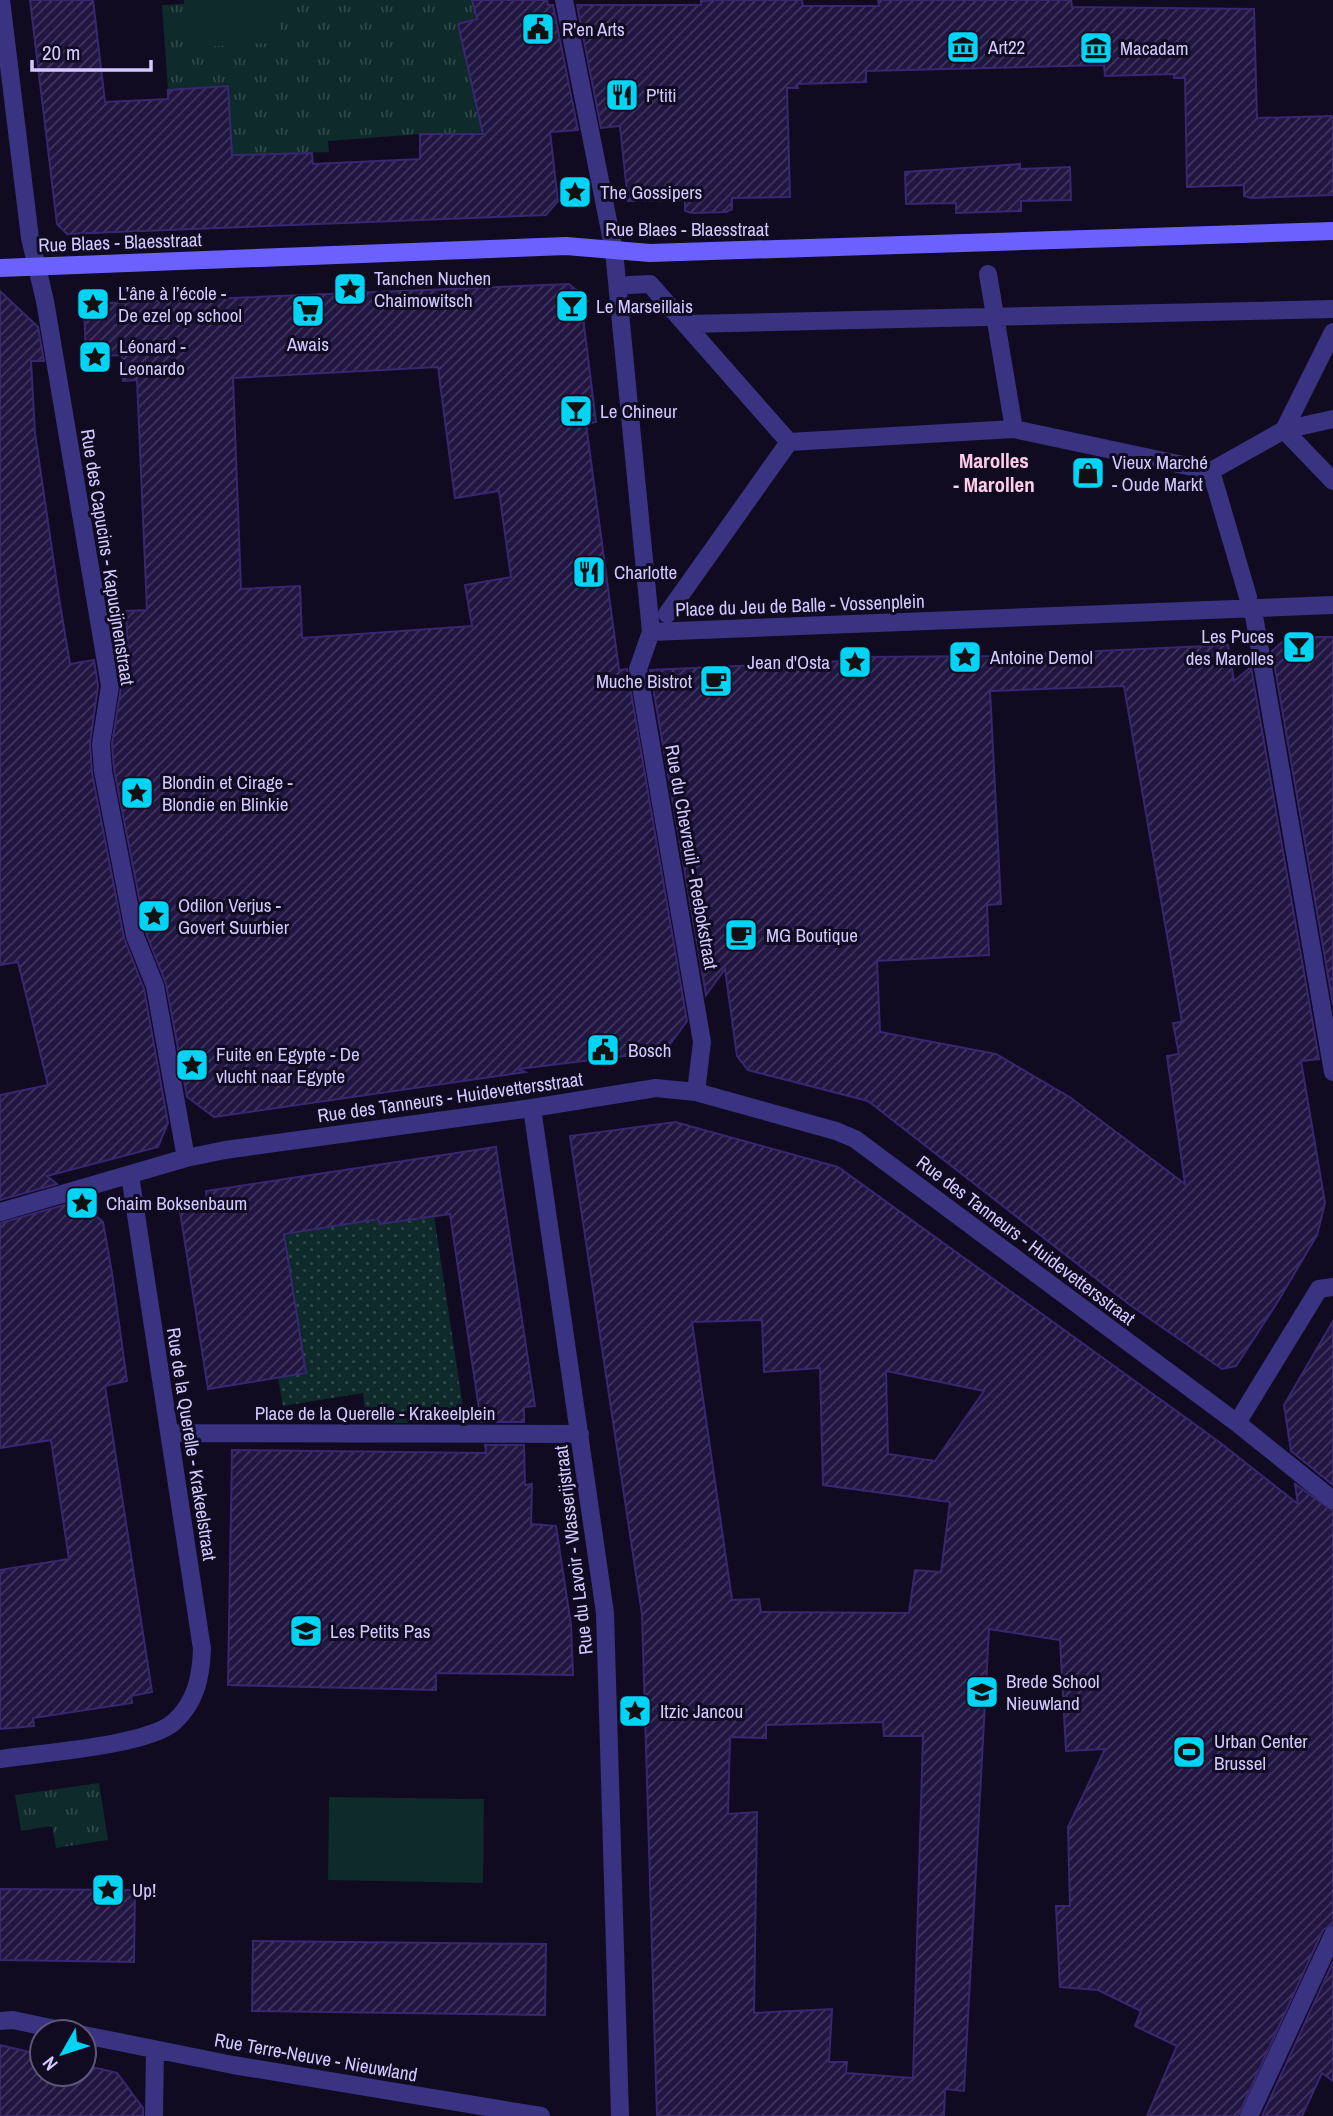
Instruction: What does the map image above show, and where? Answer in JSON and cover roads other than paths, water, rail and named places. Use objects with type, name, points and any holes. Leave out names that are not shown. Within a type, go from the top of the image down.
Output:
[{"type":"street","name":"Rue des Capucins - Kapucijnenstraat","points":[[1,0],[30,238],[110,686],[101,744],[103,771],[135,936],[155,986],[186,1158]]},
{"type":"street","name":"Place du Jeu de Balle - Vossenplein","points":[[565,0],[614,251],[651,632],[1250,603],[1333,605]]},
{"type":"street","name":"Rue Blaes - Blaesstraat","points":[[0,268],[566,246],[614,251],[936,245],[1333,231]]},
{"type":"street","points":[[988,274],[1014,429]]},
{"type":"street","points":[[629,285],[651,276],[686,324],[789,442]]},
{"type":"street","points":[[686,324],[1333,309]]},
{"type":"street","points":[[1284,430],[1333,332]]},
{"type":"street","points":[[789,442],[1014,429],[1211,471],[1284,430],[1333,419]]},
{"type":"street","points":[[1284,430],[1333,481]]},
{"type":"street","points":[[667,614],[789,442]]},
{"type":"street","points":[[1211,471],[1250,603],[1333,1072]]},
{"type":"street","name":"Rue du Chevreuil - Reebokstraat","points":[[651,632],[638,669],[702,1042],[696,1092]]},
{"type":"street","name":"Rue des Tanneurs - Huidevettersstraat","points":[[0,1212],[186,1158],[441,1119],[533,1108],[656,1087],[696,1092],[855,1139],[1237,1423],[1333,1500]]},
{"type":"street","name":"Rue du Lavoir - Wasserijstraat","points":[[533,1108],[605,1613],[620,2116]]},
{"type":"street","name":"Rue de la Querelle - Krakeelstraat","points":[[0,1759],[148,1736],[173,1724],[192,1700],[201,1678],[202,1649],[130,1175]]},
{"type":"street","points":[[1237,1423],[1319,1289],[1333,1287]]},
{"type":"street","name":"Place de la Querelle - Krakeelplein","points":[[170,1433],[580,1434]]},
{"type":"street","points":[[1249,2116],[1333,1935]]},
{"type":"street","points":[[0,2021],[28,2023]]},
{"type":"street","name":"Rue Terre-Neuve - Nieuwland","points":[[98,2038],[541,2116]]},
{"type":"street","points":[[154,2116],[155,2050]]},
{"type":"place","name":"R'en Arts","points":[[538,29]]},
{"type":"place","name":"Art22","points":[[963,47]]},
{"type":"place","name":"Macadam","points":[[1096,48]]},
{"type":"place","name":"P'titi","points":[[622,95]]},
{"type":"place","name":"The Gossipers","points":[[575,192]]},
{"type":"place","name":"Tanchen Nuchen Chaimowitsch","points":[[350,289]]},
{"type":"place","name":"L’âne à l’école - De ezel op school","points":[[93,304]]},
{"type":"place","name":"Le Marseillais","points":[[572,306]]},
{"type":"place","name":"Awais","points":[[308,311]]},
{"type":"place","name":"Léonard - Leonardo","points":[[95,357]]},
{"type":"place","name":"Le Chineur","points":[[576,411]]},
{"type":"place","name":"Vieux Marché - Oude Markt","points":[[1088,473]]},
{"type":"place","name":"Charlotte","points":[[589,572]]},
{"type":"place","name":"Les Puces des Marolles","points":[[1299,647]]},
{"type":"place","name":"Antoine Demol","points":[[965,657]]},
{"type":"place","name":"Jean d'Osta","points":[[855,662]]},
{"type":"place","name":"Muche Bistrot","points":[[716,681]]},
{"type":"place","name":"Blondin et Cirage - Blondie en Blinkie","points":[[137,793]]},
{"type":"place","name":"Odilon Verjus - Govert Suurbier","points":[[154,916]]},
{"type":"place","name":"MG Boutique","points":[[741,935]]},
{"type":"place","name":"Bosch","points":[[603,1050]]},
{"type":"place","name":"Fuite en Egypte - De vlucht naar Egypte","points":[[192,1065]]},
{"type":"place","name":"Chaim Boksenbaum","points":[[82,1203]]},
{"type":"place","name":"Les Petits Pas","points":[[306,1631]]},
{"type":"place","name":"Brede School Nieuwland","points":[[982,1692]]},
{"type":"place","name":"Itzic Jancou","points":[[635,1711]]},
{"type":"place","name":"Urban Center Brussel","points":[[1189,1752]]},
{"type":"place","name":"Up!","points":[[108,1890]]},
{"type":"district","name":"Marolles - Marollen","points":[[994,473]]}]
